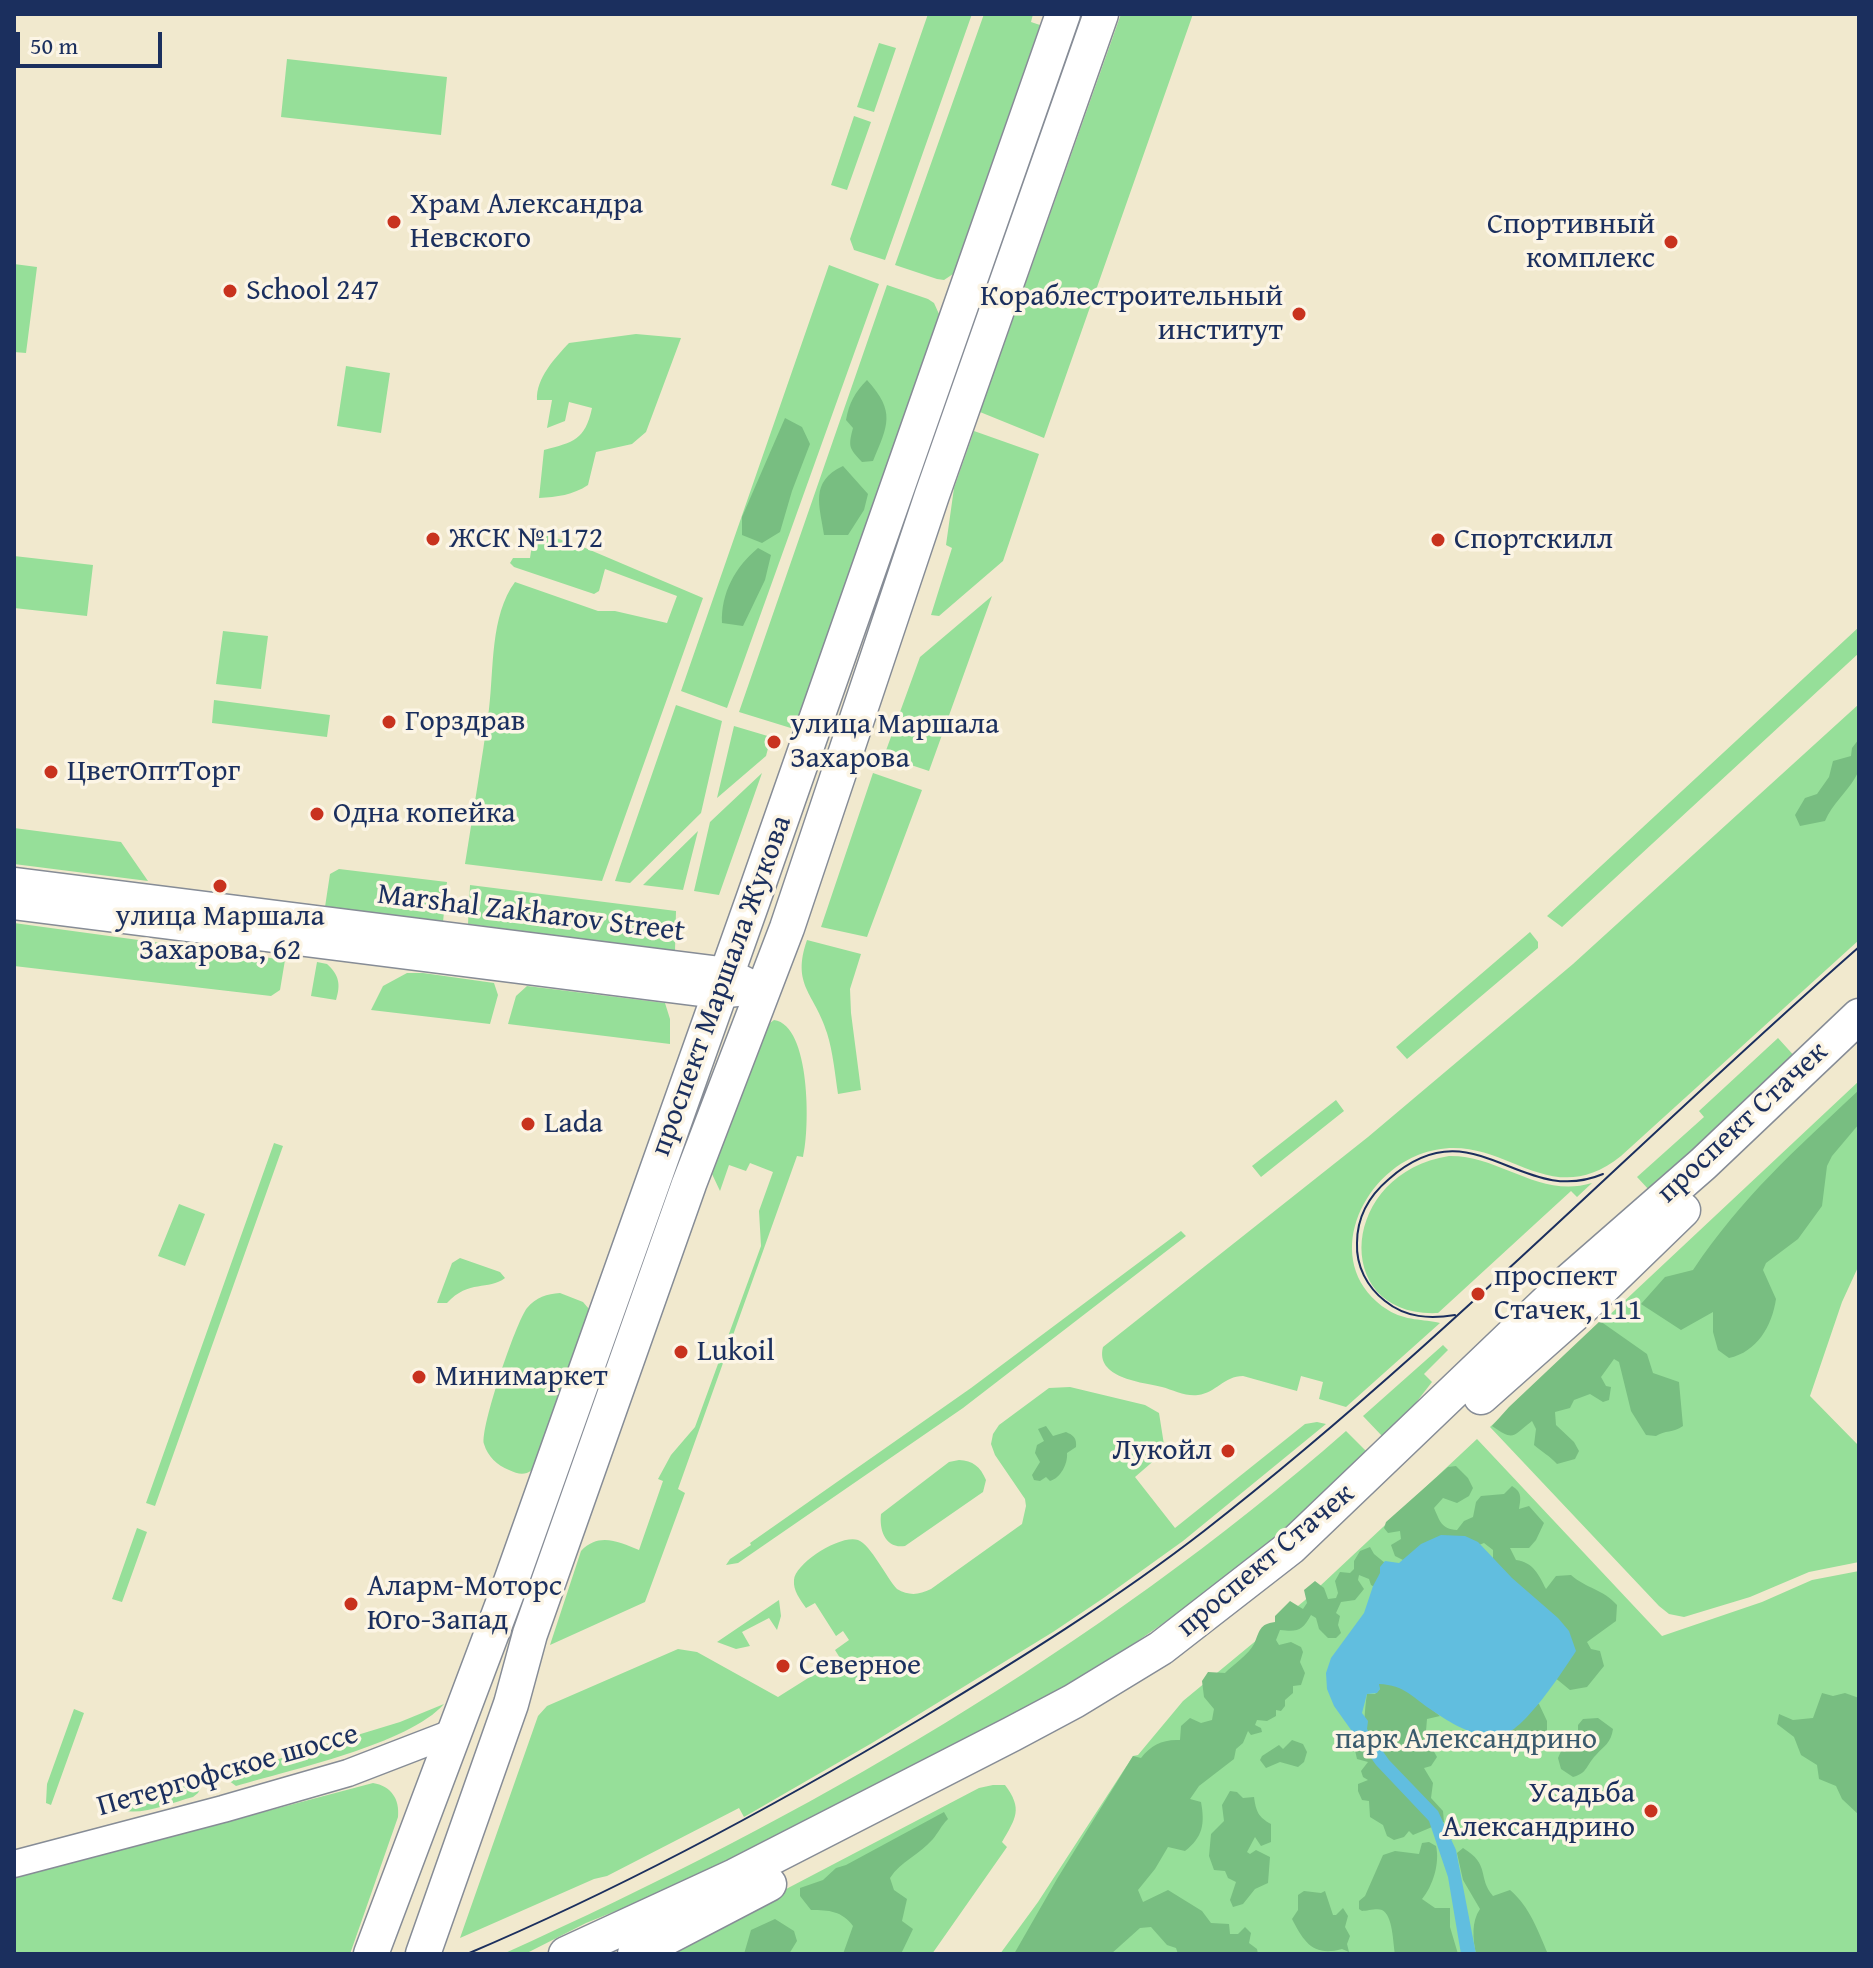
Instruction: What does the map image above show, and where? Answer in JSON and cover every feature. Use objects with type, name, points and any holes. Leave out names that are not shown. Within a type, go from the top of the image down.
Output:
[{"type":"main road","name":"проспект Маршала Жукова","points":[[371,1954],[457,1731],[1063,14]]},
{"type":"main road","name":"проспект Маршала Жукова","points":[[423,1954],[511,1704],[530,1634],[563,1539],[689,1184],[787,928],[936,482],[1101,14]]},
{"type":"main road","name":"проспект Стачек","points":[[566,1954],[735,1876],[999,1741],[1074,1701],[1161,1648],[1291,1547],[1568,1282],[1703,1164],[1859,1016]]},
{"type":"main road","name":"проспект Стачек","points":[[635,1954],[1138,1689],[1213,1637],[1322,1546],[1463,1413],[1588,1302],[1859,1045]]},
{"type":"street","name":"Marshal Zakharov Street","points":[[14,881],[763,989]]},
{"type":"street","name":"Marshal Zakharov Street","points":[[14,906],[723,983]]},
{"type":"street","name":"Петергофское шоссе","points":[[14,1864],[348,1773],[457,1731]]},
{"type":"green space","points":[[928,14],[972,14],[885,260],[854,250],[850,239]]},
{"type":"green space","points":[[984,14],[1033,14],[1031,22],[1040,25],[953,274],[944,280],[937,279],[895,265]]},
{"type":"green space","points":[[1121,14],[1193,14],[1044,438],[980,412]]},
{"type":"green space","points":[[879,43],[896,48],[874,112],[857,107]]},
{"type":"green space","points":[[287,59],[447,77],[441,135],[281,117]]},
{"type":"green space","points":[[854,116],[871,122],[847,190],[831,185]]},
{"type":"green space","points":[[14,264],[37,267],[26,353],[14,352]]},
{"type":"green space","points":[[829,265],[879,284],[727,708],[681,691]]},
{"type":"green space","points":[[887,285],[928,299],[934,303],[939,314],[794,729],[739,712]]},
{"type":"green space","points":[[636,334],[681,338],[646,432],[632,444],[596,452],[588,485],[565,495],[539,498],[544,450],[577,438],[586,427],[592,408],[569,402],[565,421],[547,428],[552,400],[537,400],[543,376],[569,343]]},
{"type":"green space","points":[[346,366],[390,373],[381,433],[337,426]]},
{"type":"green space","points":[[867,380],[882,401],[886,419],[873,461],[862,462],[851,447],[853,428],[846,420],[853,398]]},
{"type":"green space","points":[[785,418],[802,427],[810,444],[780,532],[762,543],[742,535],[742,517]]},
{"type":"green space","points":[[974,431],[1039,454],[1003,561],[939,616],[931,615],[952,548],[946,545],[954,488]]},
{"type":"green space","points":[[843,466],[868,494],[864,510],[848,535],[824,535],[819,505],[821,487],[832,472]]},
{"type":"green space","points":[[534,531],[583,547],[703,598],[602,881],[465,864],[489,709],[497,627],[515,582],[598,611],[615,611],[667,623],[677,596],[605,569],[599,591],[594,594],[514,567],[510,563],[513,558],[530,558]]},
{"type":"green space","points":[[758,548],[771,555],[765,580],[743,626],[722,623],[724,601],[731,581]]},
{"type":"green space","points":[[14,556],[93,565],[87,616],[14,608]]},
{"type":"green space","points":[[992,596],[929,771],[884,756],[920,657]]},
{"type":"green space","points":[[1859,627],[1859,653],[1562,927],[1547,916]]},
{"type":"green space","points":[[223,631],[268,636],[261,689],[216,684]]},
{"type":"green space","points":[[214,700],[330,715],[327,737],[212,723]]},
{"type":"green space","points":[[1859,704],[1859,940],[1621,1156],[1594,1172],[1568,1177],[1545,1174],[1473,1150],[1447,1148],[1418,1155],[1396,1167],[1378,1184],[1364,1204],[1355,1226],[1352,1249],[1356,1272],[1368,1292],[1394,1314],[1440,1323],[1346,1407],[1319,1399],[1323,1382],[1301,1376],[1297,1391],[1243,1376],[1230,1379],[1204,1394],[1194,1395],[1122,1377],[1106,1366],[1102,1357],[1103,1347],[1368,1137],[1573,964]]},
{"type":"green space","points":[[676,705],[722,721],[701,813],[630,883],[615,881]]},
{"type":"green space","points":[[734,726],[771,737],[766,756],[717,798]]},
{"type":"green space","points":[[1859,739],[1859,769],[1851,783],[1825,821],[1800,826],[1795,815],[1805,798],[1817,794],[1829,777],[1833,761],[1851,756],[1852,748]]},
{"type":"green space","points":[[762,773],[719,895],[694,891],[710,822]]},
{"type":"green space","points":[[873,773],[922,790],[867,937],[821,927]]},
{"type":"green space","points":[[14,828],[121,842],[148,881],[14,864]]},
{"type":"green space","points":[[698,831],[683,890],[643,885]]},
{"type":"green space","points":[[339,869],[447,882],[443,922],[325,907],[330,874]]},
{"type":"green space","points":[[470,885],[676,911],[675,951],[468,924]]},
{"type":"green space","points":[[14,923],[285,960],[280,990],[271,996],[14,966]]},
{"type":"green space","points":[[1530,932],[1538,942],[1538,948],[1407,1059],[1396,1047]]},
{"type":"green space","points":[[807,940],[861,954],[850,989],[861,1090],[838,1094],[827,1033],[803,979]]},
{"type":"green space","points":[[317,962],[327,964],[336,976],[339,984],[336,1000],[311,996]]},
{"type":"green space","points":[[407,973],[494,983],[498,995],[490,1024],[371,1010],[383,986]]},
{"type":"green space","points":[[527,986],[665,1003],[670,1019],[670,1044],[508,1024],[516,996]]},
{"type":"green space","points":[[774,1020],[786,1026],[801,1058],[807,1103],[803,1157],[797,1156],[678,1489],[685,1493],[645,1602],[550,1645],[581,1551],[602,1540],[639,1550],[663,1481],[658,1479],[671,1455],[695,1427],[761,1246],[759,1211],[773,1172],[750,1163],[746,1171],[729,1165],[720,1191],[712,1174],[766,1026]]},
{"type":"green space","points":[[1778,1038],[1797,1059],[1650,1191],[1637,1177],[1704,1117],[1699,1111]]},
{"type":"green space","points":[[1859,1081],[1859,1265],[1842,1302],[1810,1396],[1859,1446],[1859,1562],[1809,1572],[1750,1597],[1684,1617],[1669,1614],[1490,1427]]},
{"type":"green space","points":[[1859,1090],[1859,1124],[1827,1166],[1822,1206],[1798,1239],[1766,1263],[1763,1270],[1776,1299],[1767,1328],[1755,1344],[1729,1358],[1718,1350],[1713,1332],[1713,1312],[1681,1330],[1641,1304],[1665,1277],[1693,1270],[1750,1197]]},
{"type":"green space","points":[[1336,1100],[1344,1111],[1261,1177],[1252,1166]]},
{"type":"green space","points":[[274,1143],[283,1146],[155,1506],[146,1503]]},
{"type":"green space","points":[[1449,1156],[1485,1162],[1554,1185],[1592,1183],[1577,1197],[1571,1191],[1438,1313],[1403,1308],[1379,1293],[1365,1270],[1362,1243],[1369,1214],[1386,1188],[1413,1168]]},
{"type":"green space","points":[[179,1204],[205,1214],[185,1266],[158,1256]]},
{"type":"green space","points":[[1181,1231],[1186,1236],[963,1408],[738,1563],[726,1565],[750,1543],[971,1388]]},
{"type":"green space","points":[[460,1258],[500,1272],[505,1278],[463,1291],[447,1303],[437,1303],[452,1263]]},
{"type":"green space","points":[[560,1293],[583,1302],[589,1313],[532,1470],[518,1473],[501,1466],[488,1453],[484,1444],[487,1418],[508,1353],[527,1308],[542,1297]]},
{"type":"green space","points":[[1600,1321],[1647,1354],[1653,1373],[1679,1382],[1683,1426],[1656,1436],[1646,1435],[1631,1411],[1619,1362],[1614,1359],[1601,1377],[1606,1386],[1611,1387],[1609,1400],[1603,1402],[1590,1394],[1574,1400],[1570,1408],[1555,1412],[1556,1425],[1579,1451],[1575,1459],[1557,1464],[1534,1445],[1536,1429],[1532,1421],[1513,1435],[1492,1426],[1509,1407]]},
{"type":"green space","points":[[1443,1345],[1448,1350],[1424,1374],[1432,1382],[1397,1427],[1382,1436],[1363,1416]]},
{"type":"green space","points":[[1070,1387],[1145,1405],[1159,1413],[1165,1451],[1135,1477],[1175,1528],[1305,1424],[1326,1424],[1183,1541],[1105,1597],[872,1743],[744,1817],[739,1808],[607,1876],[460,1938],[538,1716],[547,1706],[678,1649],[697,1652],[778,1697],[840,1658],[835,1650],[849,1640],[843,1631],[836,1636],[815,1603],[806,1608],[799,1598],[794,1580],[802,1566],[820,1551],[841,1541],[858,1540],[868,1548],[897,1589],[914,1594],[931,1589],[1022,1524],[1025,1499],[995,1455],[991,1444],[993,1434],[999,1425],[1049,1388]]},
{"type":"green space","points":[[1046,1426],[1053,1436],[1066,1432],[1071,1434],[1076,1447],[1067,1453],[1065,1465],[1057,1477],[1050,1481],[1046,1477],[1040,1481],[1034,1480],[1032,1475],[1040,1462],[1035,1453],[1037,1445],[1044,1441],[1038,1429]]},
{"type":"green space","points":[[1346,1431],[1366,1451],[1367,1457],[1285,1533],[1200,1598],[1084,1678],[693,1880],[586,1923],[525,1954],[503,1954],[727,1846],[944,1724],[1049,1657],[1151,1586],[1250,1511]]},
{"type":"green space","name":"парк Александрино","points":[[1477,1439],[1662,1636],[1762,1602],[1812,1580],[1859,1571],[1859,1954],[1000,1954],[1038,1902],[1133,1756],[1138,1755],[1183,1701],[1304,1601]]},
{"type":"green space","points":[[959,1460],[976,1465],[981,1471],[986,1480],[983,1492],[905,1546],[889,1542],[881,1527],[881,1514],[949,1462]]},
{"type":"green space","points":[[1456,1466],[1473,1488],[1469,1496],[1457,1503],[1443,1498],[1434,1508],[1444,1526],[1457,1530],[1464,1521],[1473,1517],[1476,1502],[1481,1496],[1504,1494],[1512,1486],[1520,1496],[1519,1509],[1529,1506],[1544,1523],[1529,1548],[1510,1548],[1516,1560],[1531,1566],[1546,1589],[1556,1576],[1571,1575],[1617,1605],[1616,1621],[1587,1642],[1591,1649],[1600,1651],[1604,1666],[1587,1687],[1570,1690],[1548,1672],[1493,1562],[1493,1550],[1484,1543],[1469,1549],[1403,1560],[1395,1556],[1391,1545],[1401,1539],[1400,1531],[1388,1533],[1384,1528],[1386,1522],[1448,1467]]},
{"type":"green space","points":[[137,1528],[147,1532],[122,1602],[112,1599]]},
{"type":"green space","points":[[1370,1547],[1391,1568],[1380,1590],[1371,1585],[1369,1579],[1359,1575],[1358,1580],[1364,1589],[1355,1600],[1341,1602],[1336,1613],[1340,1616],[1338,1625],[1341,1633],[1336,1638],[1328,1638],[1311,1615],[1299,1629],[1280,1630],[1276,1640],[1279,1645],[1291,1642],[1301,1647],[1303,1652],[1300,1662],[1305,1673],[1301,1685],[1293,1686],[1293,1693],[1285,1700],[1281,1711],[1276,1710],[1276,1716],[1267,1721],[1257,1720],[1255,1725],[1262,1732],[1251,1735],[1248,1731],[1243,1743],[1236,1749],[1234,1759],[1199,1786],[1190,1799],[1201,1802],[1203,1817],[1199,1835],[1185,1851],[1168,1847],[1138,1890],[1143,1902],[1168,1890],[1202,1911],[1211,1923],[1229,1924],[1230,1934],[1238,1934],[1245,1927],[1251,1933],[1249,1943],[1258,1954],[1178,1954],[1176,1948],[1167,1945],[1151,1927],[1140,1928],[1111,1954],[1014,1954],[1133,1756],[1141,1758],[1158,1744],[1180,1740],[1181,1726],[1190,1718],[1201,1723],[1212,1720],[1214,1709],[1204,1697],[1202,1681],[1208,1672],[1225,1673],[1248,1652],[1261,1629],[1275,1622],[1275,1616],[1290,1601],[1303,1609],[1307,1603],[1304,1590],[1315,1581],[1324,1588],[1328,1599],[1336,1598],[1335,1581],[1340,1572],[1350,1573],[1360,1551]]},
{"type":"green space","points":[[779,1600],[781,1616],[777,1630],[769,1618],[742,1632],[750,1646],[736,1649],[717,1642]]},
{"type":"green space","points":[[1380,1669],[1440,1716],[1427,1719],[1425,1743],[1437,1757],[1431,1766],[1424,1768],[1433,1783],[1431,1798],[1443,1811],[1444,1822],[1413,1835],[1409,1831],[1404,1837],[1394,1840],[1387,1836],[1383,1825],[1370,1817],[1369,1801],[1362,1800],[1358,1791],[1358,1784],[1368,1780],[1361,1771],[1368,1762],[1357,1759],[1354,1746],[1362,1743],[1367,1694],[1375,1694],[1380,1689],[1375,1680]]},
{"type":"green space","points":[[1822,1693],[1833,1696],[1845,1693],[1859,1698],[1859,1815],[1842,1799],[1836,1786],[1819,1779],[1817,1765],[1801,1755],[1794,1737],[1777,1724],[1779,1714],[1793,1720],[1813,1718]]},
{"type":"green space","points":[[1529,1701],[1539,1704],[1547,1721],[1547,1735],[1531,1746],[1515,1744],[1505,1734]]},
{"type":"green space","points":[[444,1704],[404,1731],[347,1754],[236,1786],[226,1775],[400,1722]]},
{"type":"green space","points":[[74,1709],[84,1713],[51,1805],[46,1803],[47,1784]]},
{"type":"green space","points":[[1598,1718],[1613,1729],[1611,1738],[1584,1771],[1573,1777],[1561,1769],[1558,1758],[1562,1749],[1578,1743],[1578,1725],[1583,1719]]},
{"type":"green space","points":[[1292,1740],[1303,1744],[1307,1752],[1304,1762],[1298,1767],[1280,1762],[1266,1768],[1260,1760],[1262,1756],[1279,1745],[1283,1749]]},
{"type":"green space","points":[[204,1780],[193,1797],[161,1807],[130,1811],[110,1806]]},
{"type":"green space","points":[[373,1783],[393,1794],[398,1817],[350,1954],[14,1954],[14,1878]]},
{"type":"green space","points":[[1005,1785],[1016,1807],[1014,1820],[1002,1842],[1007,1847],[932,1954],[662,1954],[979,1788]]},
{"type":"green space","points":[[1230,1791],[1237,1792],[1243,1798],[1254,1797],[1258,1813],[1271,1824],[1271,1842],[1261,1846],[1255,1837],[1247,1852],[1250,1854],[1256,1850],[1270,1857],[1268,1883],[1255,1889],[1243,1904],[1233,1907],[1230,1900],[1236,1882],[1228,1878],[1225,1871],[1214,1870],[1209,1856],[1211,1834],[1224,1821],[1222,1805]]},
{"type":"green space","points":[[944,1812],[948,1819],[933,1839],[890,1878],[894,1890],[907,1899],[902,1921],[913,1929],[901,1954],[843,1954],[853,1926],[835,1912],[811,1910],[800,1896],[800,1888],[823,1880],[836,1868]]},
{"type":"green space","points":[[1429,1842],[1436,1846],[1436,1867],[1422,1899],[1435,1908],[1450,1908],[1450,1927],[1458,1954],[1395,1954],[1386,1913],[1380,1909],[1362,1911],[1359,1901],[1365,1896],[1383,1855],[1395,1851],[1419,1854],[1422,1843]]},
{"type":"green space","points":[[1463,1848],[1481,1866],[1493,1896],[1510,1890],[1523,1904],[1548,1954],[1476,1954],[1474,1925],[1480,1909],[1463,1880],[1457,1853]]},
{"type":"green space","points":[[1304,1891],[1325,1891],[1333,1915],[1343,1908],[1348,1916],[1345,1927],[1350,1936],[1347,1944],[1349,1952],[1342,1949],[1324,1951],[1305,1941],[1292,1919],[1298,1910],[1298,1895]]},
{"type":"green space","points":[[775,1919],[794,1931],[797,1941],[789,1954],[744,1954],[751,1930]]},
{"type":"water","points":[[1441,1535],[1465,1536],[1478,1542],[1512,1578],[1558,1618],[1569,1631],[1576,1651],[1533,1711],[1503,1735],[1485,1736],[1466,1730],[1396,1687],[1379,1684],[1377,1693],[1367,1694],[1362,1713],[1368,1721],[1367,1729],[1389,1760],[1438,1811],[1456,1850],[1476,1954],[1461,1954],[1448,1877],[1429,1821],[1376,1765],[1334,1706],[1327,1689],[1326,1673],[1331,1658],[1364,1613],[1380,1567],[1385,1561],[1399,1563],[1421,1544]]},
{"type":"tram line","points":[[467,1954],[642,1873],[811,1783],[1030,1652],[1170,1556],[1373,1391],[1859,947]]},
{"type":"tram line","points":[[1455,1315],[1427,1317],[1401,1311],[1368,1283],[1358,1260],[1359,1224],[1366,1207],[1382,1185],[1419,1159],[1447,1152],[1472,1154],[1546,1179],[1573,1181],[1603,1174]]},
{"type":"place","name":"Храм Александра Невского","points":[[394,222]]},
{"type":"place","name":"Спортивный комплекс","points":[[1671,242]]},
{"type":"place","name":"School 247","points":[[230,291]]},
{"type":"place","name":"Кораблестроительный институт","points":[[1299,314]]},
{"type":"place","name":"ЖСК №1172","points":[[433,539]]},
{"type":"place","name":"Спортскилл","points":[[1438,540]]},
{"type":"place","name":"Горздрав","points":[[389,722]]},
{"type":"place","name":"улица Маршала Захарова","points":[[774,742]]},
{"type":"place","name":"ЦветОптТорг","points":[[51,772]]},
{"type":"place","name":"Одна копейка","points":[[317,814]]},
{"type":"place","name":"улица Маршала Захарова, 62","points":[[220,886]]},
{"type":"place","name":"Lada","points":[[528,1124]]},
{"type":"place","name":"проспект Стачек, 111","points":[[1478,1294]]},
{"type":"place","name":"Lukoil","points":[[681,1352]]},
{"type":"place","name":"Минимаркет","points":[[419,1377]]},
{"type":"place","name":"Лукойл","points":[[1228,1451]]},
{"type":"place","name":"Аларм-Моторс Юго-Запад","points":[[351,1604]]},
{"type":"place","name":"Северное","points":[[783,1666]]},
{"type":"place","name":"Усадьба Александрино","points":[[1651,1811]]}]
